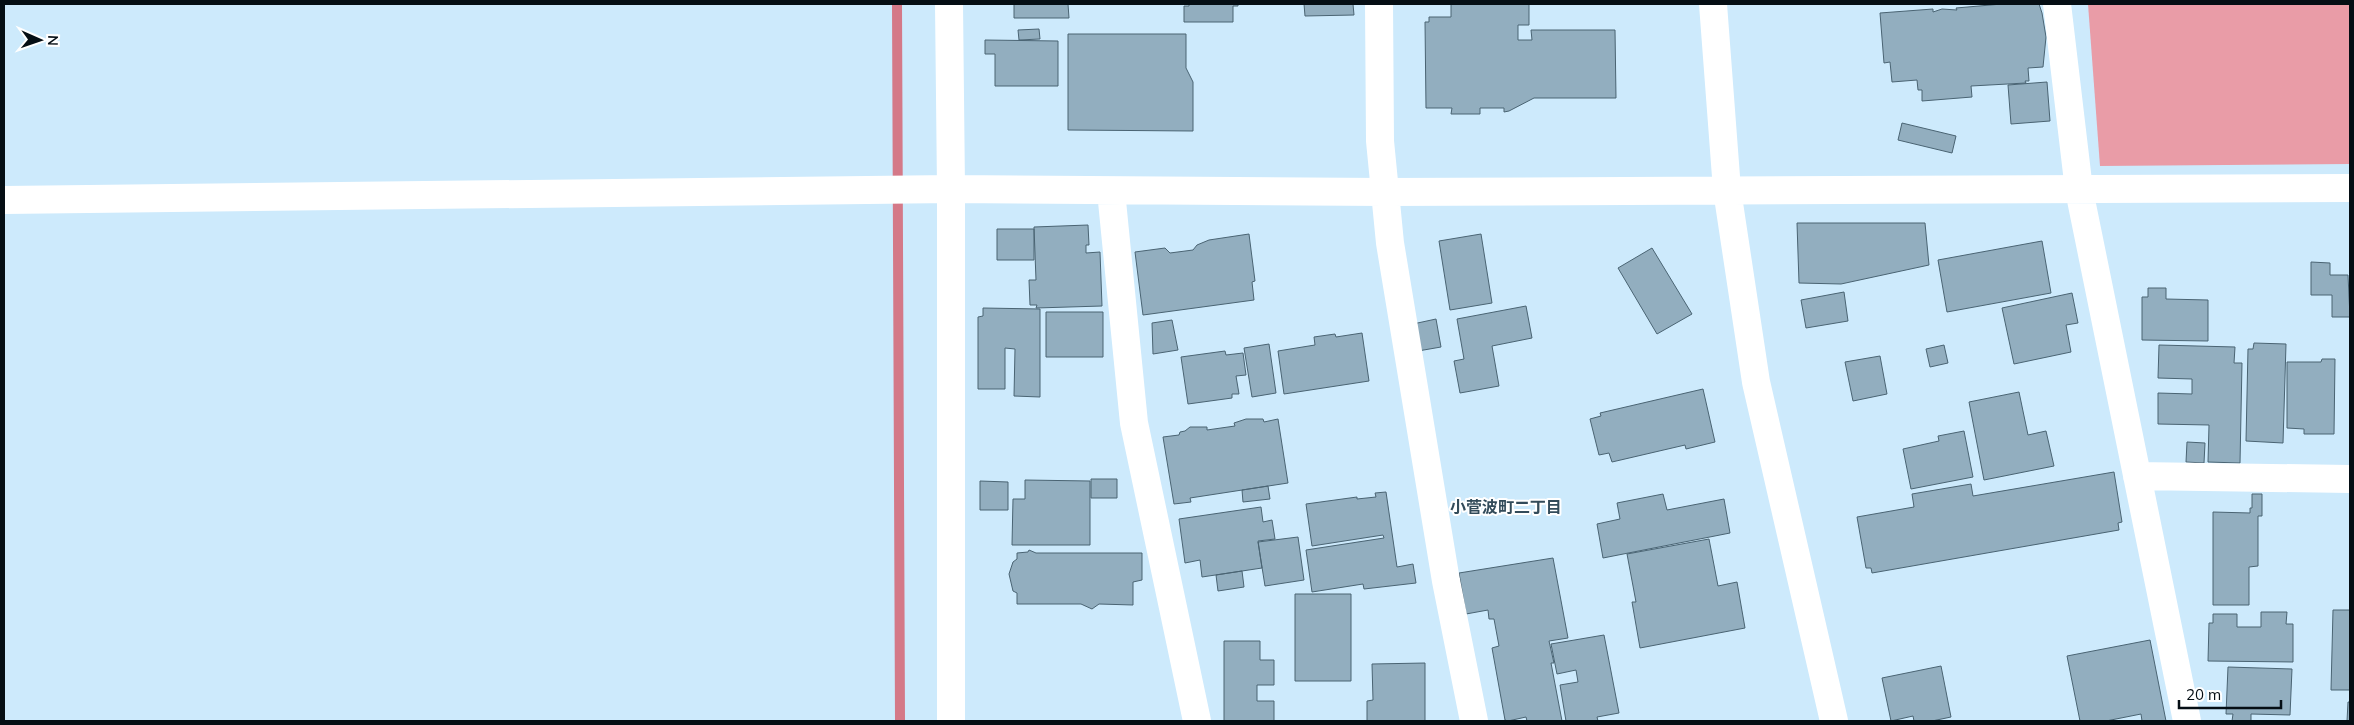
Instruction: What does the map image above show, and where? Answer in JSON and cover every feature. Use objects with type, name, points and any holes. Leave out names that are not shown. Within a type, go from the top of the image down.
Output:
[{"type":"street","points":[[949,4],[951,721]]},
{"type":"street","points":[[1379,4],[1380,141],[1390,244],[1446,581],[1474,721]]},
{"type":"street","points":[[1713,4],[1727,190],[1756,382],[1834,721]]},
{"type":"street","points":[[2057,4],[2079,190],[2187,721]]},
{"type":"street","points":[[4,200],[951,189],[1385,192],[2350,188]]},
{"type":"street","points":[[1111,191],[1134,423],[1197,721]]},
{"type":"street","points":[[2137,476],[2350,479]]},
{"type":"shaded area","points":[[2088,4],[2350,4],[2350,164],[2100,166]]},
{"type":"building","points":[[1014,4],[1068,4],[1069,18],[1014,18]]},
{"type":"building","points":[[1189,4],[1238,4],[1238,6],[1233,6],[1233,22],[1184,22],[1184,6],[1189,6]]},
{"type":"building","points":[[1304,4],[1353,4],[1354,15],[1305,16]]},
{"type":"building","points":[[1451,4],[1529,4],[1529,25],[1518,25],[1518,40],[1532,40],[1531,30],[1615,30],[1616,98],[1534,98],[1504,112],[1504,108],[1480,108],[1480,114],[1451,114],[1452,108],[1426,108],[1425,22],[1429,22],[1429,17],[1451,17]]},
{"type":"building","points":[[2002,4],[2039,4],[2046,37],[2043,67],[2028,68],[2029,81],[2025,81],[2026,83],[1971,86],[1972,97],[1922,101],[1922,90],[1918,90],[1917,80],[1892,82],[1890,62],[1884,63],[1880,13],[1933,9],[1933,12],[1942,9],[1957,10],[1956,8]]},
{"type":"building","points":[[1039,29],[1040,39],[1019,40],[1018,30]]},
{"type":"building","points":[[1068,34],[1186,34],[1186,68],[1193,82],[1193,131],[1068,130]]},
{"type":"building","points":[[985,40],[1058,41],[1058,86],[995,86],[995,54],[985,54]]},
{"type":"building","points":[[2047,82],[2050,121],[2011,124],[2008,85]]},
{"type":"building","points":[[1902,123],[1956,136],[1952,153],[1898,140]]},
{"type":"building","points":[[1797,223],[1925,223],[1929,265],[1841,284],[1799,283]]},
{"type":"building","points":[[1088,225],[1089,245],[1086,245],[1086,253],[1100,252],[1102,306],[1036,308],[1037,305],[1030,305],[1029,280],[1036,280],[1034,227]]},
{"type":"building","points":[[997,229],[1034,229],[1034,260],[997,260]]},
{"type":"building","points":[[1249,234],[1255,281],[1252,282],[1254,300],[1143,315],[1135,252],[1165,248],[1170,253],[1193,250],[1197,245],[1209,240]]},
{"type":"building","points":[[1481,234],[1492,303],[1450,310],[1439,241]]},
{"type":"building","points":[[2042,241],[2051,293],[1947,312],[1938,260]]},
{"type":"building","points":[[1652,248],[1692,314],[1657,334],[1618,268]]},
{"type":"building","points":[[2311,262],[2330,263],[2330,275],[2348,275],[2350,317],[2332,317],[2332,295],[2311,295]]},
{"type":"building","points":[[2148,288],[2166,288],[2166,299],[2208,300],[2208,341],[2142,340],[2142,297],[2148,297]]},
{"type":"building","points":[[1844,292],[1848,321],[1806,328],[1801,300]]},
{"type":"building","points":[[2072,293],[2078,323],[2066,325],[2071,352],[2014,364],[2002,308]]},
{"type":"building","points":[[1526,306],[1532,338],[1492,346],[1499,386],[1460,393],[1454,361],[1464,359],[1457,319]]},
{"type":"building","points":[[983,308],[1040,309],[1040,397],[1014,396],[1015,349],[1005,348],[1005,389],[978,389],[978,317],[983,316]]},
{"type":"building","points":[[1046,312],[1103,312],[1103,357],[1046,357]]},
{"type":"building","points":[[1436,319],[1441,347],[1418,351],[1413,324]]},
{"type":"building","points":[[1172,320],[1178,350],[1153,354],[1152,323]]},
{"type":"building","points":[[1362,333],[1369,381],[1284,394],[1278,351],[1315,345],[1314,337],[1335,334],[1336,337]]},
{"type":"building","points":[[2254,343],[2286,344],[2283,443],[2246,441],[2248,349],[2253,349]]},
{"type":"building","points":[[1269,344],[1276,393],[1252,397],[1244,348]]},
{"type":"building","points":[[1944,345],[1948,363],[1930,367],[1926,349]]},
{"type":"building","points":[[2159,345],[2235,347],[2234,363],[2242,363],[2240,463],[2208,462],[2209,425],[2158,424],[2158,393],[2192,394],[2192,379],[2158,378]]},
{"type":"building","points":[[1225,351],[1226,355],[1243,353],[1246,375],[1236,376],[1239,394],[1232,394],[1232,398],[1188,404],[1181,357]]},
{"type":"building","points":[[1880,356],[1887,394],[1853,401],[1845,362]]},
{"type":"building","points":[[2322,359],[2335,359],[2334,434],[2304,434],[2304,429],[2287,428],[2287,362],[2321,362]]},
{"type":"building","points":[[1703,389],[1715,442],[1686,449],[1685,445],[1612,462],[1609,453],[1599,455],[1590,419],[1601,416],[1600,413]]},
{"type":"building","points":[[2019,392],[2028,435],[2046,431],[2054,466],[1984,480],[1969,402]]},
{"type":"building","points":[[1246,419],[1263,419],[1264,422],[1278,419],[1288,483],[1190,498],[1191,502],[1174,504],[1163,437],[1179,435],[1180,432],[1190,427],[1207,427],[1207,430],[1235,426],[1234,423]]},
{"type":"building","points":[[1964,431],[1973,477],[1911,489],[1903,449],[1939,441],[1938,436]]},
{"type":"building","points":[[2187,442],[2205,443],[2204,463],[2186,462]]},
{"type":"building","points":[[2114,472],[2122,522],[2118,523],[2119,530],[1872,573],[1871,568],[1866,568],[1857,517],[1914,507],[1912,494],[1971,484],[1973,496]]},
{"type":"building","points":[[1091,479],[1117,479],[1117,498],[1091,498]]},
{"type":"building","points":[[1025,480],[1090,481],[1090,545],[1012,545],[1013,499],[1025,499]]},
{"type":"building","points":[[980,481],[1008,482],[1008,510],[980,510]]},
{"type":"building","points":[[1268,486],[1270,499],[1243,502],[1242,490]]},
{"type":"building","points":[[1386,492],[1397,567],[1413,564],[1416,583],[1364,589],[1363,584],[1312,592],[1306,550],[1384,538],[1383,535],[1312,546],[1306,504],[1357,497],[1357,499],[1376,497],[1375,493]]},
{"type":"building","points":[[1663,494],[1667,510],[1724,499],[1730,533],[1603,558],[1597,524],[1620,519],[1617,503]]},
{"type":"building","points":[[2252,494],[2262,494],[2262,516],[2258,516],[2258,566],[2249,567],[2249,605],[2213,605],[2213,512],[2250,513]]},
{"type":"building","points":[[1261,507],[1263,522],[1272,520],[1275,539],[1258,541],[1262,568],[1202,577],[1200,560],[1185,563],[1179,519]]},
{"type":"building","points":[[1298,537],[1304,580],[1265,586],[1258,542]]},
{"type":"building","points":[[1709,539],[1718,586],[1737,582],[1745,628],[1640,648],[1632,602],[1636,602],[1627,554]]},
{"type":"building","points":[[1029,550],[1036,553],[1142,553],[1142,580],[1133,582],[1133,605],[1099,604],[1092,609],[1081,604],[1017,604],[1017,593],[1013,591],[1009,574],[1013,562],[1017,559],[1017,553],[1028,552]]},
{"type":"building","points":[[1553,558],[1568,638],[1549,641],[1554,663],[1551,663],[1562,721],[1527,721],[1526,717],[1508,721],[1505,720],[1492,648],[1499,646],[1494,619],[1489,619],[1488,610],[1466,614],[1459,573]]},
{"type":"building","points":[[1242,571],[1244,587],[1218,591],[1216,575]]},
{"type":"building","points":[[1295,594],[1351,594],[1351,681],[1295,681]]},
{"type":"building","points":[[2333,610],[2350,610],[2350,690],[2331,690]]},
{"type":"building","points":[[2261,612],[2287,612],[2286,624],[2293,624],[2293,662],[2208,661],[2209,623],[2213,623],[2213,614],[2237,614],[2237,627],[2261,627]]},
{"type":"building","points":[[1604,635],[1619,713],[1597,717],[1598,721],[1566,721],[1560,685],[1578,682],[1576,670],[1557,674],[1551,644]]},
{"type":"building","points":[[2150,640],[2166,721],[2142,721],[2141,714],[2106,721],[2080,721],[2067,656]]},
{"type":"building","points":[[1224,641],[1260,641],[1260,660],[1274,660],[1274,685],[1257,685],[1257,701],[1274,701],[1274,721],[1224,721]]},
{"type":"building","points":[[1425,663],[1425,721],[1367,721],[1367,701],[1373,700],[1372,664]]},
{"type":"building","points":[[1941,666],[1951,717],[1932,721],[1914,721],[1913,716],[1891,721],[1882,678]]},
{"type":"building","points":[[2228,667],[2292,669],[2290,715],[2251,714],[2251,721],[2232,721],[2233,714],[2226,714]]},
{"type":"building","points":[[2348,702],[2350,702],[2350,721],[2347,721]]},
{"type":"waterway","points":[[897,4],[900,721]]},
{"type":"district","name":"小菅波町二丁目","points":[[1506,507]]}]
